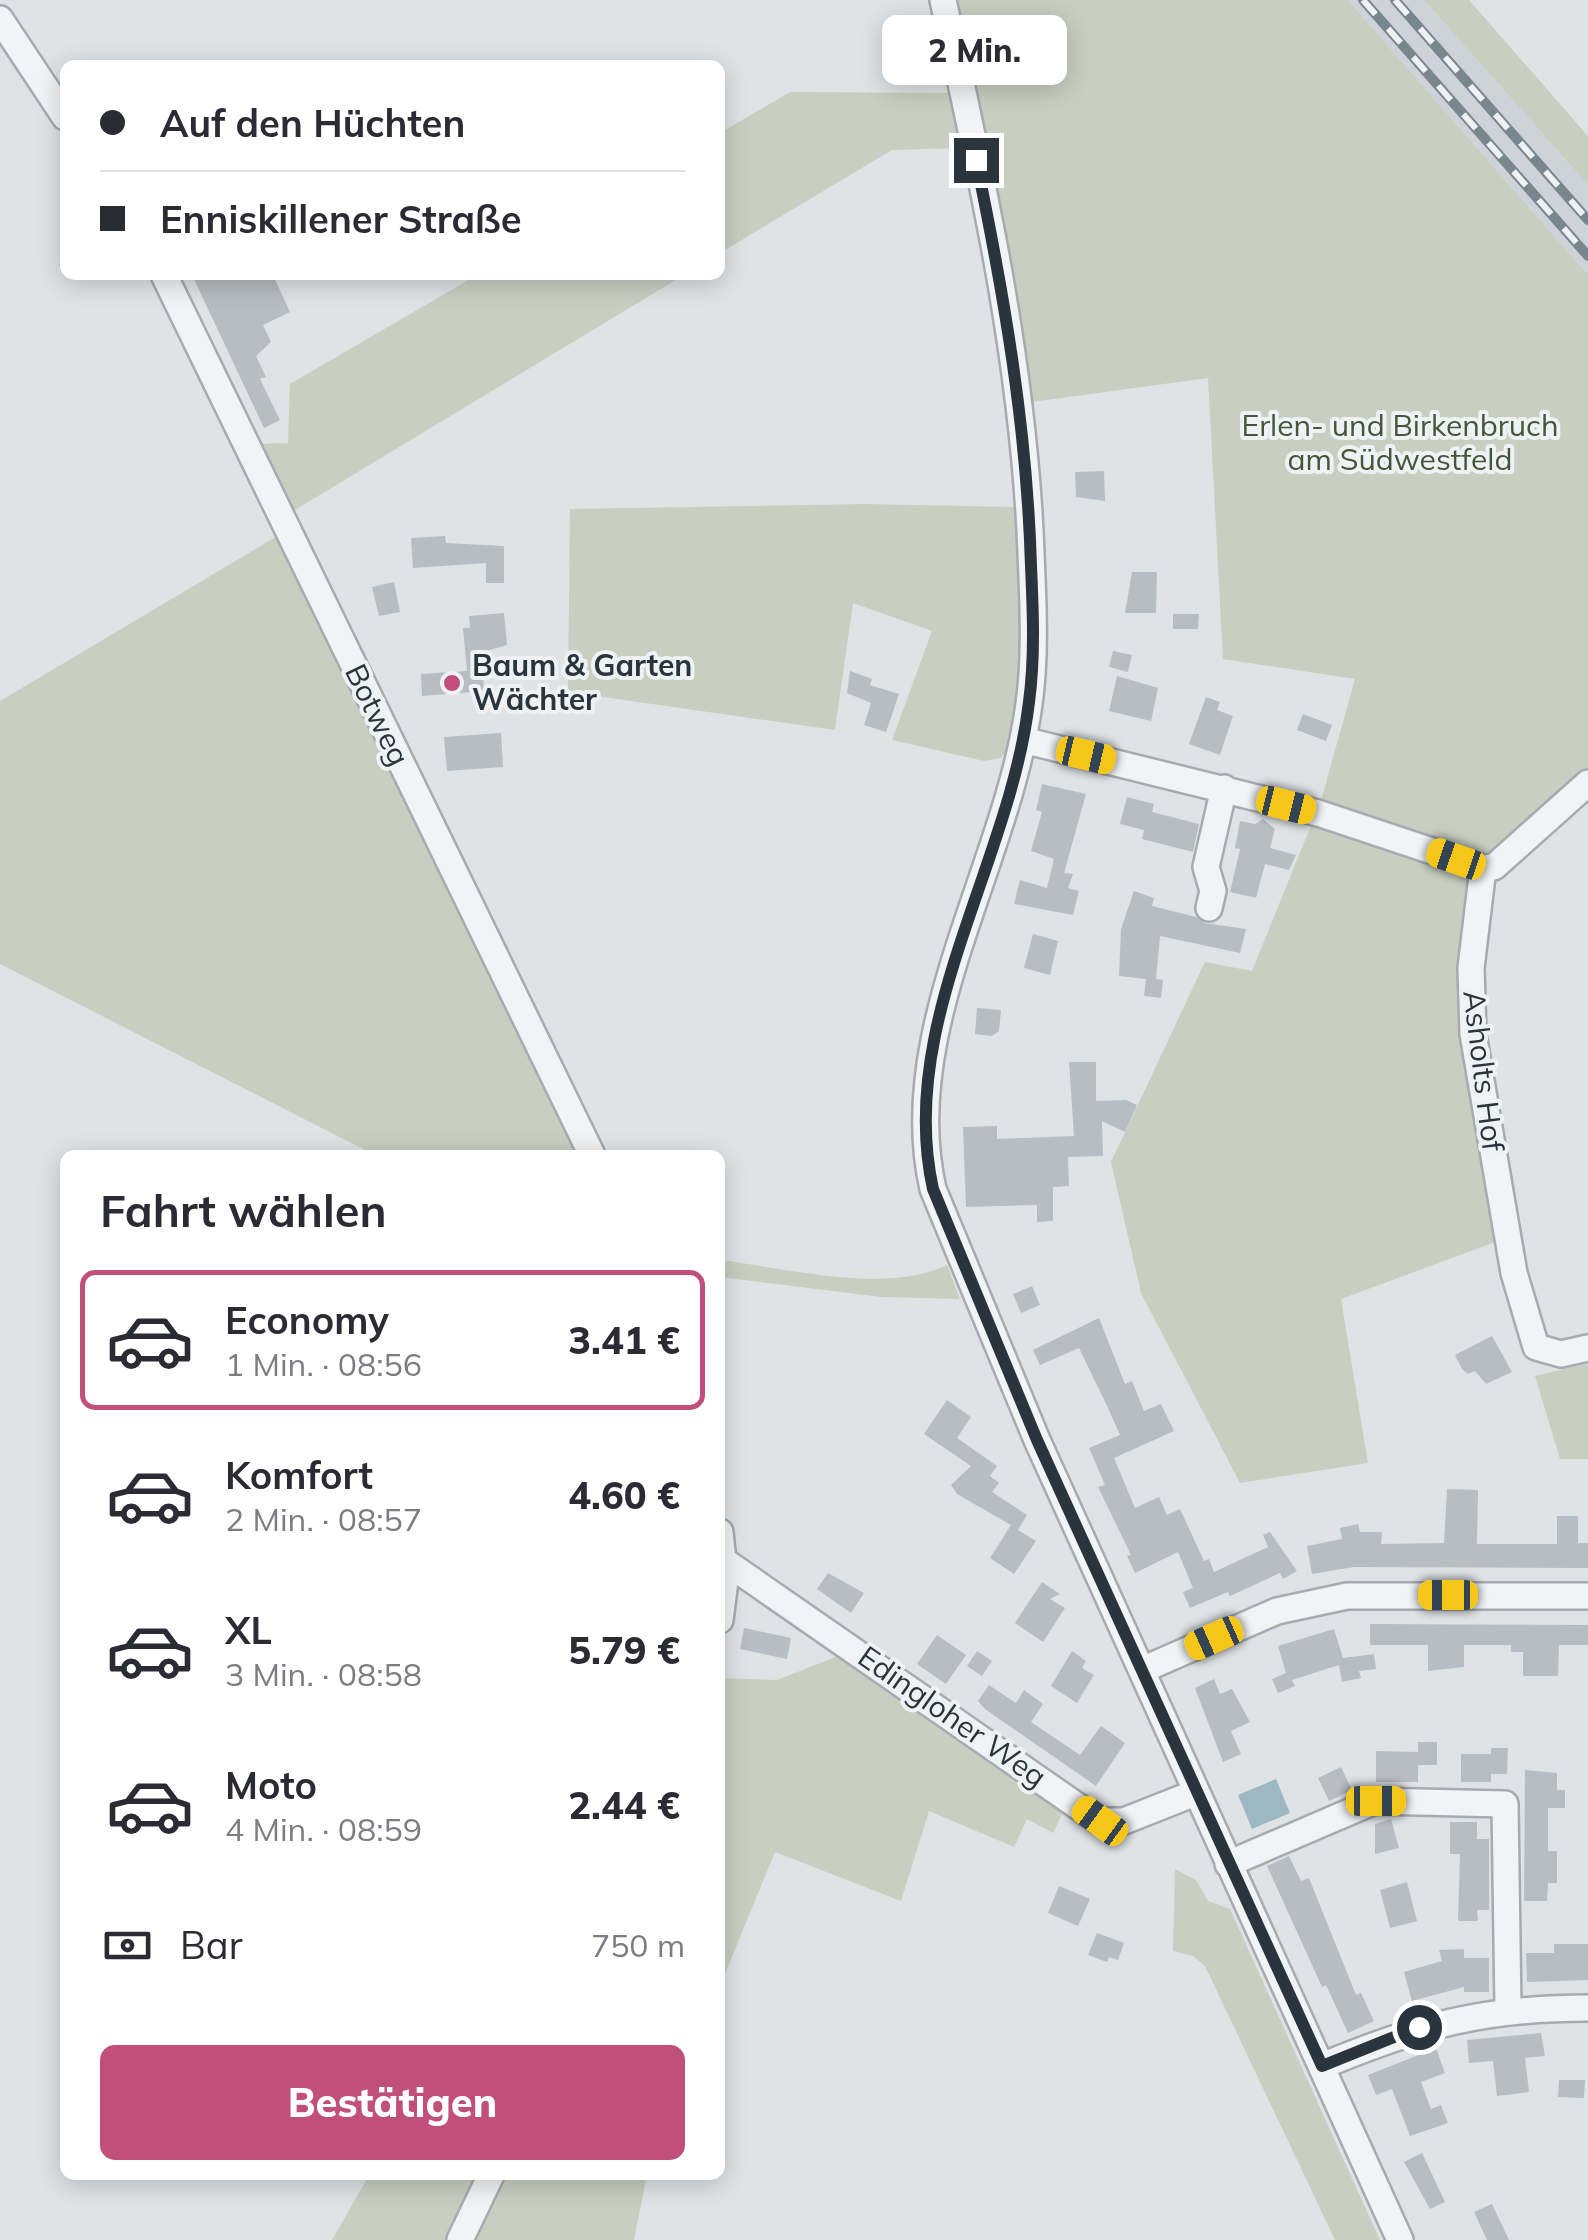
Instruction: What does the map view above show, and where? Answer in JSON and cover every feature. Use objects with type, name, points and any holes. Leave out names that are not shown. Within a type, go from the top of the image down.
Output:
[{"type":"street","points":[[942,0],[1007,314],[1025,438],[1034,655],[1023,740],[932,1051],[923,1113],[925,1152],[933,1189],[975,1294],[1195,1792],[1400,2240]]},
{"type":"street","points":[[0,19],[60,109]]},
{"type":"street","name":"Botweg","points":[[166,280],[590,1150]]},
{"type":"street","points":[[1023,740],[1318,813],[1483,868],[1494,866],[1588,783]]},
{"type":"street","points":[[1209,908],[1213,891],[1206,867],[1224,788]]},
{"type":"street","name":"Asholts Hof","points":[[1483,868],[1471,968],[1473,1034],[1514,1273],[1536,1348],[1561,1354],[1588,1348]]},
{"type":"street","name":"Edingloher Weg","points":[[725,1561],[1100,1821],[1124,1821],[1195,1792]]},
{"type":"street","points":[[1142,1670],[1250,1622],[1331,1598],[1588,1596]]},
{"type":"street","points":[[1228,1864],[1376,1801],[1505,1804],[1508,2010]]},
{"type":"street","points":[[1322,2066],[1419,2027],[1508,2010],[1588,2008]]},
{"type":"street","points":[[460,2240],[489,2180]]},
{"type":"shaded area","points":[[1348,0],[1424,0],[1588,185],[1588,275]]},
{"type":"green space","name":"Erlen- und Birkenbruch am Südwestfeld","points":[[953,0],[1348,0],[1588,275],[1588,770],[1487,858],[1320,804],[1355,679],[1223,659],[1208,378],[1032,402],[1020,313]]},
{"type":"green space","points":[[1424,0],[1469,0],[1588,136],[1588,185]]},
{"type":"green space","points":[[790,92],[948,93],[960,148],[892,150],[725,250],[725,130]]},
{"type":"green space","points":[[468,280],[676,280],[290,513],[255,444],[288,443],[290,384]]},
{"type":"green space","points":[[863,504],[1015,507],[1019,676],[1011,739],[1001,758],[984,761],[892,740],[932,631],[853,603],[835,730],[568,692],[570,509]]},
{"type":"green space","points":[[279,535],[581,1150],[365,1150],[0,964],[0,701]]},
{"type":"green space","points":[[1312,823],[1470,874],[1498,1241],[1341,1299],[1368,1463],[1240,1483],[1141,1293],[1111,1162],[1205,962],[1252,971]]},
{"type":"green space","points":[[725,1261],[866,1279],[922,1274],[947,1265],[960,1299],[881,1297],[725,1278]]},
{"type":"green space","points":[[1588,1363],[1588,1459],[1560,1459],[1535,1376]]},
{"type":"green space","points":[[843,1654],[1066,1806],[1053,1833],[1027,1819],[1014,1847],[929,1811],[901,1901],[775,1852],[725,1974],[725,1678],[777,1680]]},
{"type":"green space","points":[[1175,1869],[1196,1880],[1208,1901],[1230,1909],[1380,2240],[1335,2240],[1205,1966],[1193,1956],[1173,1951]]},
{"type":"green space","points":[[366,2180],[479,2180],[450,2240],[332,2240]]},
{"type":"green space","points":[[497,2180],[646,2180],[634,2240],[469,2240]]},
{"type":"water","points":[[1276,1779],[1290,1813],[1252,1829],[1238,1795]]},
{"type":"building","points":[[194,280],[275,280],[290,312],[263,325],[271,342],[256,356],[266,377],[260,379],[280,420],[264,428]]},
{"type":"building","points":[[1104,471],[1105,501],[1076,497],[1075,472]]},
{"type":"building","points":[[445,536],[446,543],[504,546],[504,583],[486,583],[486,563],[413,568],[411,538]]},
{"type":"building","points":[[1132,572],[1157,572],[1156,613],[1125,613]]},
{"type":"building","points":[[394,582],[400,612],[379,616],[372,587]]},
{"type":"building","points":[[504,613],[507,645],[482,652],[484,691],[422,696],[421,674],[467,671],[463,628],[470,628],[469,616]]},
{"type":"building","points":[[1173,614],[1199,614],[1198,629],[1173,629]]},
{"type":"building","points":[[1113,651],[1132,655],[1128,672],[1109,667]]},
{"type":"building","points":[[850,671],[872,679],[870,685],[899,694],[886,732],[864,725],[871,703],[847,693]]},
{"type":"building","points":[[1117,676],[1158,688],[1151,721],[1109,711]]},
{"type":"building","points":[[1206,697],[1220,702],[1217,710],[1233,716],[1220,755],[1189,744]]},
{"type":"building","points":[[1303,714],[1332,725],[1326,741],[1297,730]]},
{"type":"building","points":[[501,733],[503,767],[447,771],[444,737]]},
{"type":"building","points":[[1042,784],[1086,794],[1064,873],[1073,874],[1068,888],[1079,891],[1073,915],[1014,904],[1020,880],[1047,888],[1054,859],[1031,851],[1042,812],[1036,810]]},
{"type":"building","points":[[1127,797],[1154,804],[1152,812],[1199,824],[1193,852],[1142,839],[1144,830],[1120,824]]},
{"type":"building","points":[[1263,819],[1275,829],[1270,848],[1296,855],[1289,870],[1265,864],[1256,898],[1230,892],[1240,849],[1235,848],[1240,821],[1255,824]]},
{"type":"building","points":[[1134,891],[1154,898],[1152,906],[1196,917],[1204,923],[1246,929],[1240,953],[1160,936],[1156,979],[1163,980],[1161,998],[1144,996],[1146,979],[1119,976],[1121,929]]},
{"type":"building","points":[[1033,934],[1058,941],[1050,975],[1024,968]]},
{"type":"building","points":[[977,1008],[1001,1010],[999,1031],[992,1036],[975,1034]]},
{"type":"building","points":[[1069,1062],[1096,1062],[1096,1101],[1126,1100],[1137,1105],[1125,1132],[1102,1121],[1103,1156],[1068,1157],[1069,1186],[1053,1187],[1053,1221],[1037,1222],[1037,1205],[966,1207],[963,1127],[997,1126],[997,1139],[1074,1136]]},
{"type":"building","points":[[1032,1286],[1040,1305],[1021,1313],[1013,1294]]},
{"type":"building","points":[[1099,1318],[1125,1384],[1132,1381],[1144,1411],[1161,1404],[1174,1431],[1114,1458],[1135,1508],[1159,1497],[1167,1515],[1180,1509],[1204,1561],[1209,1559],[1214,1572],[1268,1547],[1274,1560],[1263,1535],[1270,1532],[1297,1571],[1283,1579],[1280,1573],[1230,1596],[1228,1592],[1190,1608],[1183,1592],[1193,1588],[1178,1552],[1135,1573],[1127,1556],[1131,1555],[1098,1487],[1105,1485],[1089,1448],[1120,1435],[1108,1408],[1079,1348],[1040,1365],[1033,1350]]},
{"type":"building","points":[[1492,1336],[1512,1372],[1486,1384],[1475,1371],[1468,1374],[1462,1369],[1455,1355]]},
{"type":"building","points":[[947,1400],[971,1417],[957,1438],[997,1466],[990,1476],[999,1483],[992,1492],[1027,1515],[1018,1530],[1036,1541],[1014,1574],[990,1558],[1011,1525],[957,1494],[951,1485],[971,1466],[924,1434]]},
{"type":"building","points":[[1447,1489],[1478,1490],[1477,1544],[1557,1544],[1557,1516],[1578,1516],[1578,1543],[1588,1543],[1588,1568],[1354,1567],[1312,1574],[1307,1546],[1342,1539],[1340,1528],[1358,1524],[1360,1532],[1382,1532],[1381,1544],[1444,1543]]},
{"type":"building","points":[[828,1573],[864,1593],[851,1613],[817,1589]]},
{"type":"building","points":[[1042,1582],[1060,1594],[1050,1599],[1065,1608],[1043,1642],[1015,1623]]},
{"type":"building","points":[[1370,1624],[1588,1625],[1588,1645],[1559,1645],[1558,1676],[1523,1676],[1523,1652],[1511,1652],[1511,1645],[1464,1645],[1464,1667],[1428,1671],[1428,1645],[1370,1645]]},
{"type":"building","points":[[744,1628],[791,1638],[787,1659],[740,1649]]},
{"type":"building","points":[[1334,1629],[1343,1658],[1374,1654],[1376,1669],[1359,1671],[1361,1678],[1342,1682],[1339,1665],[1292,1680],[1295,1686],[1278,1693],[1272,1679],[1286,1673],[1278,1646]]},
{"type":"building","points":[[937,1635],[966,1655],[946,1684],[917,1664]]},
{"type":"building","points":[[977,1651],[992,1661],[982,1676],[967,1666]]},
{"type":"building","points":[[1072,1651],[1086,1661],[1082,1668],[1094,1675],[1077,1703],[1051,1686]]},
{"type":"building","points":[[1214,1679],[1220,1694],[1232,1689],[1250,1722],[1231,1731],[1241,1754],[1223,1762],[1195,1688]]},
{"type":"building","points":[[989,1685],[1016,1703],[1024,1690],[1043,1704],[1031,1722],[1080,1755],[1101,1726],[1125,1743],[1096,1786],[985,1709],[978,1701]]},
{"type":"building","points":[[1418,1742],[1437,1742],[1437,1765],[1418,1765],[1418,1782],[1376,1782],[1376,1751],[1418,1752]]},
{"type":"building","points":[[1491,1748],[1508,1748],[1507,1774],[1491,1774],[1491,1782],[1461,1782],[1461,1754],[1491,1754]]},
{"type":"building","points":[[1341,1767],[1352,1790],[1329,1801],[1318,1778]]},
{"type":"building","points":[[1525,1770],[1557,1773],[1557,1790],[1565,1790],[1565,1808],[1548,1808],[1548,1851],[1557,1851],[1557,1883],[1548,1883],[1547,1901],[1524,1901]]},
{"type":"building","points":[[1391,1819],[1399,1848],[1375,1854],[1375,1824]]},
{"type":"building","points":[[1450,1822],[1477,1822],[1477,1839],[1489,1839],[1489,1910],[1477,1910],[1478,1921],[1458,1921],[1460,1854],[1450,1854]]},
{"type":"building","points":[[1289,1856],[1301,1881],[1309,1878],[1356,1995],[1361,1993],[1374,2021],[1348,2033],[1326,1985],[1322,1987],[1267,1866]]},
{"type":"building","points":[[1407,1882],[1417,1921],[1390,1928],[1380,1890]]},
{"type":"building","points":[[1059,1886],[1090,1899],[1078,1926],[1048,1913]]},
{"type":"building","points":[[1097,1933],[1124,1943],[1118,1960],[1109,1957],[1107,1962],[1088,1955]]},
{"type":"building","points":[[1554,1944],[1588,1944],[1588,1980],[1527,1982],[1526,1953],[1554,1953]]},
{"type":"building","points":[[1464,1949],[1464,1958],[1489,1958],[1489,1992],[1464,1992],[1464,1987],[1412,2001],[1404,1972],[1442,1961],[1439,1950]]},
{"type":"building","points":[[1541,2033],[1545,2056],[1525,2058],[1529,2092],[1497,2096],[1493,2061],[1469,2063],[1467,2040]]},
{"type":"building","points":[[1436,2048],[1445,2073],[1421,2082],[1431,2109],[1441,2105],[1448,2123],[1410,2136],[1392,2089],[1376,2095],[1368,2075]]},
{"type":"building","points":[[1559,2080],[1585,2080],[1584,2098],[1558,2097]]},
{"type":"building","points":[[1422,2153],[1445,2202],[1430,2209],[1404,2162]]},
{"type":"building","points":[[1492,2204],[1509,2240],[1487,2240],[1474,2212]]},
{"type":"railway","points":[[1363,0],[1588,256]]},
{"type":"railway","points":[[1395,0],[1588,220]]},
{"type":"place","name":"Baum & Garten Wächter","points":[[452,683]]},
{"type":"route","points":[[976,160],[1007,314],[1025,438],[1034,655],[1023,740],[925,1086],[925,1152],[933,1189],[1037,1440],[1322,2066],[1419,2027]]}]
